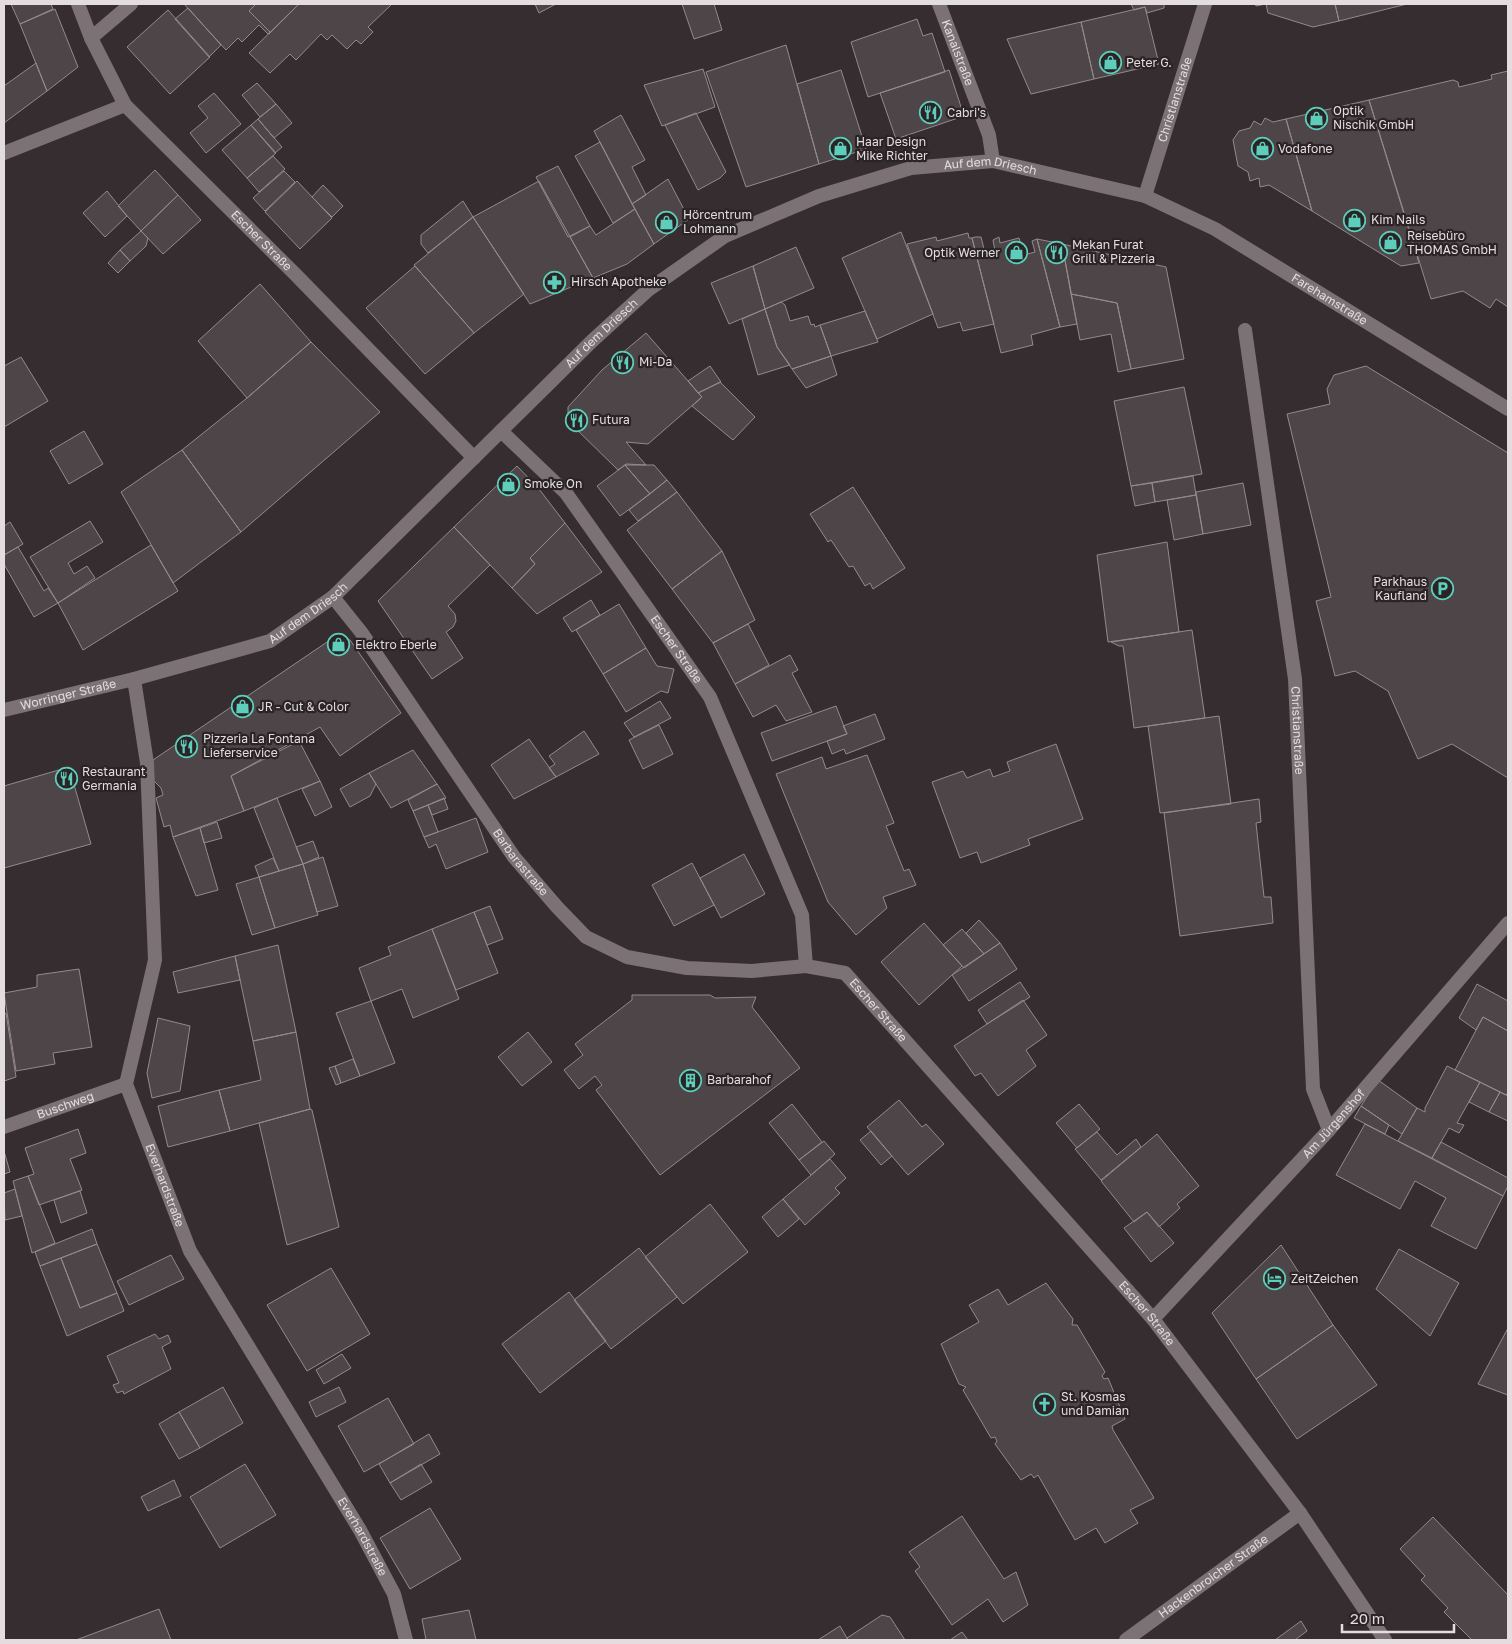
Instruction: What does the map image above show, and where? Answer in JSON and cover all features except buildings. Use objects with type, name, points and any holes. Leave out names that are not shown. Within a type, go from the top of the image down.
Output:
[{"type":"street","name":"Escher Straße","points":[[78,4],[91,38],[126,105],[297,276],[474,458]]},
{"type":"street","points":[[91,38],[131,4]]},
{"type":"street","name":"Kanalstraße","points":[[939,4],[989,135],[993,161]]},
{"type":"street","name":"Christianstraße","points":[[1145,196],[1205,4]]},
{"type":"street","points":[[4,153],[126,105]]},
{"type":"street","name":"Auf dem Driesch","points":[[134,679],[270,641],[333,596],[501,430],[648,290],[726,236],[819,196],[911,168],[993,161],[1145,196]]},
{"type":"street","name":"Farehamstraße","points":[[1145,196],[1215,229],[1508,409]]},
{"type":"street","name":"Christianstraße","points":[[1244,330],[1295,679],[1313,1089],[1329,1130]]},
{"type":"street","name":"Escher Straße","points":[[501,430],[566,493],[710,697],[802,914],[806,966],[845,974],[1153,1319],[1300,1513],[1385,1640]]},
{"type":"street","name":"Barbarastraße","points":[[333,596],[361,632],[514,857],[586,937],[626,957],[686,968],[752,970],[806,966]]},
{"type":"street","points":[[126,1084],[155,960],[147,763],[134,679]]},
{"type":"street","name":"Worringer Straße","points":[[4,710],[134,679]]},
{"type":"street","name":"Am Jürgenshof","points":[[1153,1319],[1329,1130],[1508,923]]},
{"type":"street","name":"Buschweg","points":[[4,1127],[126,1084]]},
{"type":"street","name":"Everhardstraße","points":[[126,1084],[190,1251],[360,1530],[394,1594],[406,1640]]},
{"type":"street","name":"Hackenbroicher Straße","points":[[1126,1640],[1300,1513]]},
{"type":"place","name":"Peter G.","points":[[1110,63]]},
{"type":"place","name":"Cabri's","points":[[931,113]]},
{"type":"place","name":"Optik Nischik GmbH","points":[[1317,118]]},
{"type":"place","name":"Haar Design Mike Richter","points":[[840,149]]},
{"type":"place","name":"Vodafone","points":[[1262,149]]},
{"type":"place","name":"Kim Nails","points":[[1355,220]]},
{"type":"place","name":"Hörcentrum Lohmann","points":[[667,222]]},
{"type":"place","name":"Reisebüro THOMAS GmbH","points":[[1391,243]]},
{"type":"place","name":"Mekan Furat Grill & Pizzeria","points":[[1056,252]]},
{"type":"place","name":"Optik Werner","points":[[1016,253]]},
{"type":"place","name":"Hirsch Apotheke","points":[[555,282]]},
{"type":"place","name":"Mi-Da","points":[[623,362]]},
{"type":"place","name":"Futura","points":[[576,420]]},
{"type":"place","name":"Smoke On","points":[[508,484]]},
{"type":"place","name":"Parkhaus Kaufland","points":[[1443,589]]},
{"type":"place","name":"Elektro Eberle","points":[[339,645]]},
{"type":"place","name":"JR - Cut & Color","points":[[242,707]]},
{"type":"place","name":"Pizzeria La Fontana Lieferservice","points":[[187,746]]},
{"type":"place","name":"Restaurant Germania","points":[[66,779]]},
{"type":"place","name":"Barbarahof","points":[[691,1080]]},
{"type":"place","name":"ZeitZeichen","points":[[1275,1279]]},
{"type":"place","name":"St. Kosmas und Damian","points":[[1045,1404]]}]
